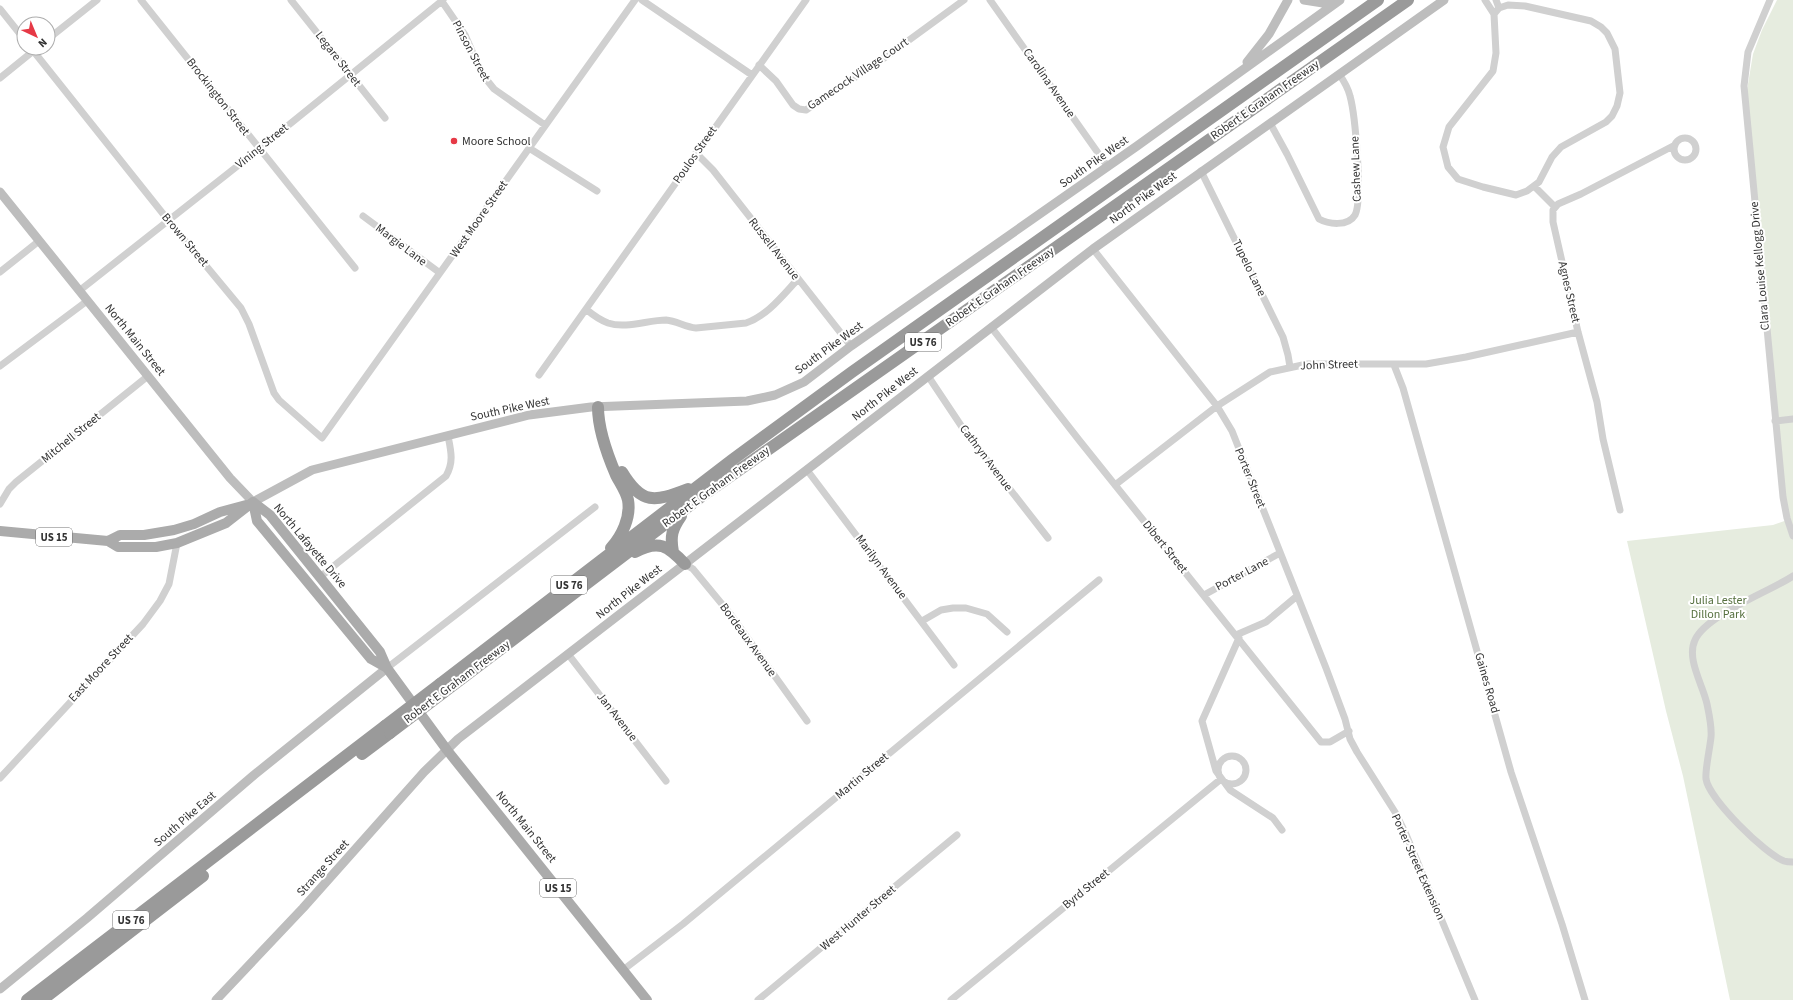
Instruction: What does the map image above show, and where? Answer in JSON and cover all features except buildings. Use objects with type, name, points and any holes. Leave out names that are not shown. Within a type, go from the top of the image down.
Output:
[{"type":"highway","name":"Robert E Graham Freeway","points":[[42,1000],[278,812],[958,296],[1378,0]]},
{"type":"highway","name":"Robert E Graham Freeway","points":[[700,491],[1408,0]]},
{"type":"highway","points":[[598,407],[599,424],[606,447],[628,500],[626,523],[602,566]]},
{"type":"highway","points":[[606,447],[635,490],[653,499],[700,491]]},
{"type":"highway","points":[[673,552],[671,537],[674,525],[700,491]]},
{"type":"highway","points":[[602,566],[644,547],[653,545],[666,547],[685,564]]},
{"type":"highway","name":"Robert E Graham Freeway","points":[[27,1000],[238,844]]},
{"type":"main road","points":[[1236,75],[1260,47],[1288,0]]},
{"type":"main road","points":[[1304,0],[1323,3],[1339,0]]},
{"type":"main road","points":[[1236,75],[1339,0]]},
{"type":"main road","name":"North Pike West","points":[[447,750],[568,654],[1093,249],[1444,0]]},
{"type":"main road","name":"South Pike West","points":[[253,502],[312,470],[529,416],[598,407],[747,401],[775,395],[804,382],[851,346],[1108,167],[1236,75]]},
{"type":"main road","name":"North Main Street","points":[[0,192],[230,478],[253,502]]},
{"type":"main road","points":[[108,541],[120,535],[144,534],[174,530],[194,524],[220,512],[253,502]]},
{"type":"main road","points":[[177,543],[226,523],[253,502]]},
{"type":"main road","points":[[253,502],[257,520],[371,659],[387,668]]},
{"type":"main road","name":"North Lafayette Drive","points":[[253,502],[270,515],[380,652],[387,668]]},
{"type":"main road","name":"US 15","points":[[0,531],[108,541],[118,547],[156,547],[177,543]]},
{"type":"main road","name":"North Main Street","points":[[387,668],[447,750],[647,1000]]},
{"type":"main road","name":"South Pike East","points":[[0,989],[82,923],[254,775],[387,668]]},
{"type":"main road","name":"Strange Street","points":[[216,1000],[298,914],[424,772],[447,750]]},
{"type":"street","points":[[56,33],[97,0]]},
{"type":"street","name":"Brockington Street","points":[[141,0],[355,268]]},
{"type":"street","name":"Legare Street","points":[[291,0],[385,118]]},
{"type":"street","name":"Vining Street","points":[[79,291],[259,149],[442,0]]},
{"type":"street","name":"Pinson Street","points":[[442,0],[466,35],[487,82],[498,92],[545,125]]},
{"type":"street","name":"West Moore Street","points":[[322,438],[635,0]]},
{"type":"street","points":[[642,0],[752,75]]},
{"type":"street","name":"Poulos Street","points":[[540,375],[696,153],[806,0]]},
{"type":"street","name":"Gamecock Village Court","points":[[759,65],[776,81],[793,105],[799,109],[806,110],[890,54],[964,0]]},
{"type":"street","name":"Carolina Avenue","points":[[990,0],[1108,167]]},
{"type":"street","points":[[1485,0],[1494,14],[1496,53],[1493,71],[1449,127],[1443,147],[1448,167],[1458,178],[1483,187],[1516,195],[1528,191],[1534,186],[1542,176],[1552,157],[1561,147],[1606,122],[1612,116],[1617,106],[1620,93],[1615,49],[1607,33],[1601,26],[1591,21],[1525,6],[1508,5],[1499,8],[1494,14]]},
{"type":"street","points":[[1496,0],[1499,8]]},
{"type":"street","name":"Clara Louise Kellogg Drive","points":[[1770,0],[1748,52],[1744,86],[1783,497],[1787,518],[1793,536]]},
{"type":"street","points":[[0,9],[16,29]]},
{"type":"street","points":[[0,78],[26,56]]},
{"type":"street","name":"Brown Street","points":[[39,56],[168,220],[245,314],[274,393],[279,400],[322,438]]},
{"type":"street","name":"Cashew Lane","points":[[1270,123],[1319,219],[1330,223],[1339,223],[1352,218],[1355,215],[1358,205],[1356,146],[1351,97],[1340,74]]},
{"type":"street","points":[[1534,186],[1555,207],[1675,144]]},
{"type":"street","points":[[529,148],[598,190]]},
{"type":"street","name":"Russell Avenue","points":[[696,153],[713,170],[851,346]]},
{"type":"street","name":"Tupelo Lane","points":[[1201,171],[1283,337],[1290,367]]},
{"type":"street","name":"Agnes Street","points":[[1555,207],[1553,210],[1553,222],[1578,332],[1598,408],[1603,439],[1620,510]]},
{"type":"street","name":"Margie Lane","points":[[363,216],[440,273]]},
{"type":"street","points":[[0,272],[39,241]]},
{"type":"street","name":"Porter Street","points":[[1093,249],[1217,406],[1232,431],[1329,675],[1350,739]]},
{"type":"street","points":[[587,310],[602,321],[619,325],[666,320],[688,328],[746,323],[753,321],[763,314],[798,279]]},
{"type":"street","points":[[0,366],[87,301]]},
{"type":"street","name":"Dibert Street","points":[[991,327],[1321,742],[1330,742],[1348,731]]},
{"type":"street","name":"John Street","points":[[1116,485],[1217,406],[1270,372],[1307,364],[1325,363],[1394,365],[1420,364],[1466,357],[1578,332]]},
{"type":"street","name":"Gaines Road","points":[[1394,365],[1405,396],[1511,772],[1586,1000]]},
{"type":"street","name":"Mitchell Street","points":[[0,504],[9,489],[16,482],[148,376]]},
{"type":"street","name":"Cathryn Avenue","points":[[928,376],[966,433],[1048,538]]},
{"type":"street","points":[[1775,421],[1793,420]]},
{"type":"street","points":[[320,577],[446,476],[452,462],[448,436]]},
{"type":"street","name":"Marilyn Avenue","points":[[807,470],[954,665]]},
{"type":"street","points":[[387,668],[595,507]]},
{"type":"street","name":"East Moore Street","points":[[0,778],[147,618],[160,601],[169,584],[177,543]]},
{"type":"street","name":"Porter Lane","points":[[1204,594],[1280,553]]},
{"type":"street","name":"Bordeaux Avenue","points":[[685,564],[694,569],[731,615],[807,721]]},
{"type":"street","points":[[1793,576],[1715,619],[1703,629],[1695,639],[1692,649],[1707,704],[1711,734],[1706,779],[1713,795],[1754,839],[1771,853],[1784,861],[1793,862]]},
{"type":"street","name":"Martin Street","points":[[624,970],[683,924],[1100,580]]},
{"type":"street","points":[[1282,830],[1273,818],[1230,790],[1221,779],[1216,771],[1202,721],[1238,637],[1266,622],[1297,596]]},
{"type":"street","points":[[922,621],[941,610],[966,608],[987,614],[1007,632]]},
{"type":"street","name":"Jan Avenue","points":[[568,654],[666,780]]},
{"type":"street","name":"Porter Street Extension","points":[[1350,739],[1395,812],[1405,832],[1475,1000]]},
{"type":"street","name":"Byrd Street","points":[[951,1000],[1221,779]]},
{"type":"street","name":"West Hunter Street","points":[[758,1000],[956,836]]},
{"type":"green space","name":"Julia Lester Dillon Park","points":[[1777,0],[1793,0],[1793,1000],[1730,1000],[1683,776],[1666,711],[1627,541],[1773,525],[1790,519],[1785,494],[1747,90],[1753,54],[1762,30]]},
{"type":"place","name":"Moore School","points":[[454,141]]}]
